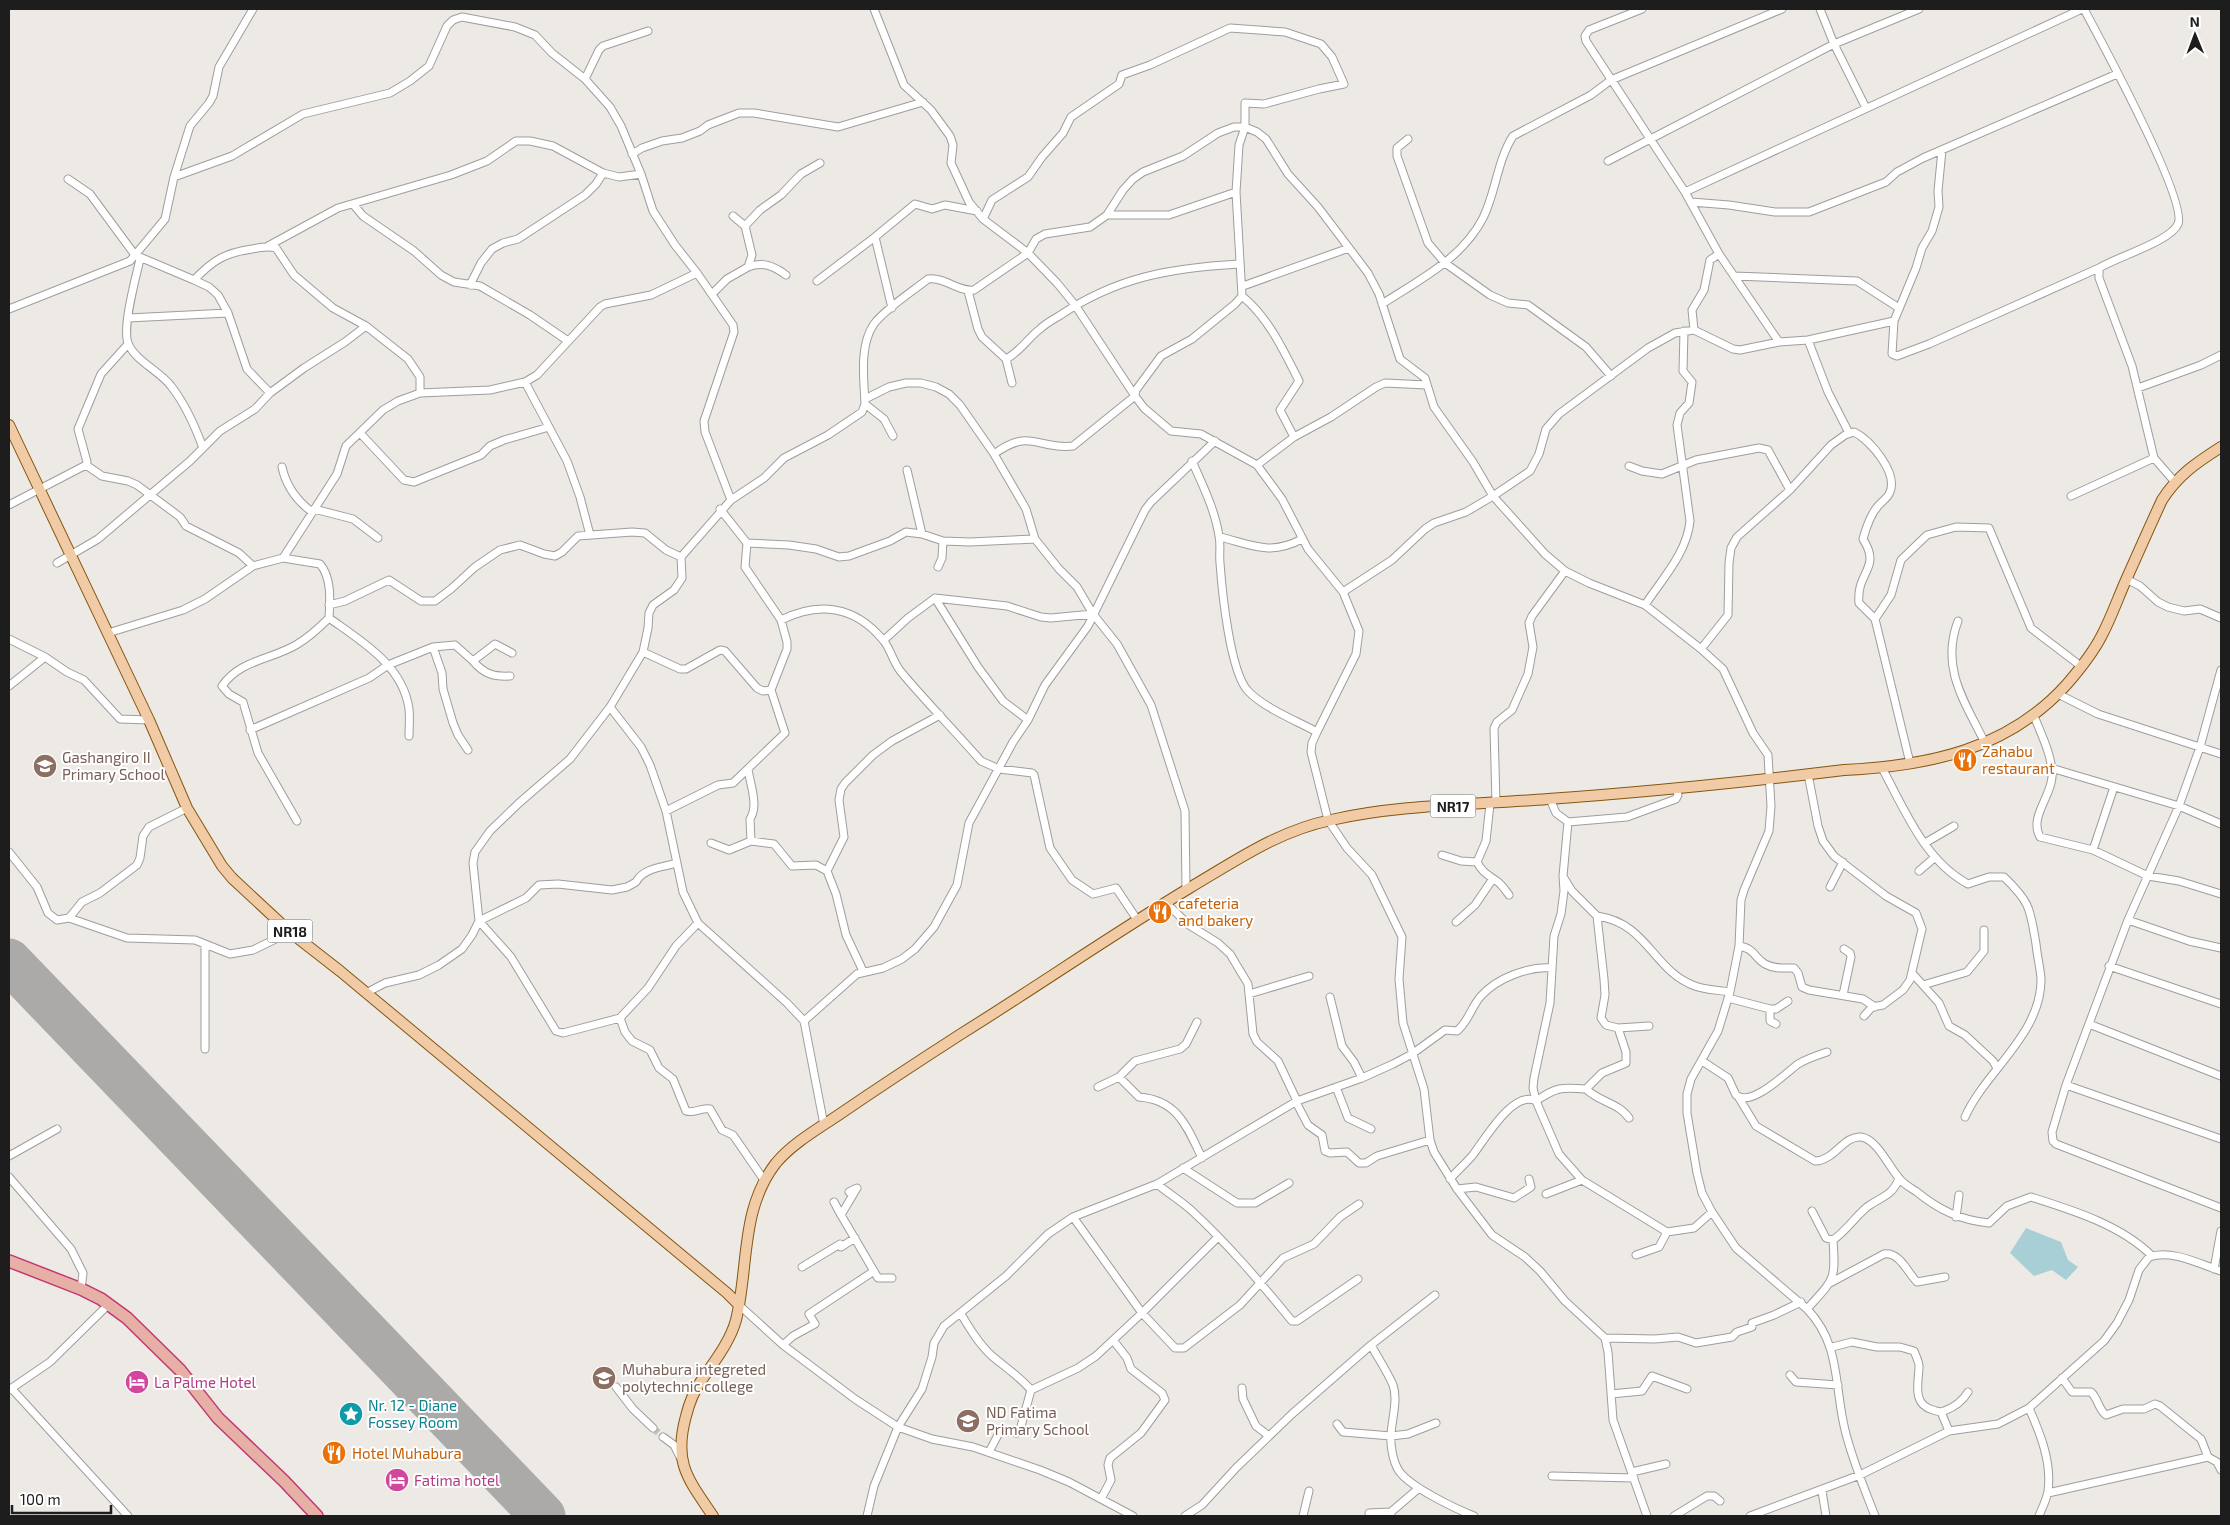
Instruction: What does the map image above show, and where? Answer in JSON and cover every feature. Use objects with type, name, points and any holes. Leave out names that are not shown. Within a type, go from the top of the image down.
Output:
[{"type":"highway","points":[[9,1261],[81,1289],[109,1304],[127,1318],[180,1370],[218,1418],[284,1481],[315,1516]]},
{"type":"main road","name":"NR18","points":[[9,425],[149,720],[188,808],[222,866],[232,878],[290,932],[366,993],[727,1293],[739,1305]]},
{"type":"main road","name":"NR17","points":[[713,1516],[692,1484],[681,1460],[680,1435],[688,1406],[698,1386],[732,1332],[743,1289],[747,1236],[754,1204],[764,1180],[788,1150],[913,1064],[1165,902],[1276,837],[1328,820],[1380,810],[1550,799],[1882,768],[1957,754],[2009,732],[2034,716],[2058,694],[2082,667],[2102,636],[2162,500],[2174,482],[2196,463],[2221,447]]},
{"type":"street","points":[[9,309],[103,273],[137,257],[164,219],[174,177],[190,126],[213,96],[218,67],[253,9]]},
{"type":"street","points":[[874,9],[904,85],[932,110],[950,136],[953,145],[951,163],[969,202],[983,219],[1028,253],[1057,282],[1075,305],[1144,408],[1171,431],[1201,434],[1257,465],[1282,499],[1302,539],[1343,592],[1359,631],[1356,654],[1317,732],[1310,752],[1328,820],[1347,848],[1372,875],[1402,937],[1399,994],[1403,1023],[1424,1089],[1430,1140],[1434,1152],[1450,1179],[1492,1235],[1525,1257],[1540,1271],[1565,1301],[1605,1338],[1608,1352],[1613,1420],[1647,1516]]},
{"type":"street","points":[[1642,9],[1589,30],[1586,41],[1685,192],[1719,254],[1779,342]]},
{"type":"street","points":[[1382,304],[1445,263],[1466,245],[1483,218],[1506,147],[1512,136],[1591,95],[1611,80],[1782,9]]},
{"type":"street","points":[[1820,9],[1834,44],[1866,108]]},
{"type":"street","points":[[1608,161],[1834,44],[1919,9]]},
{"type":"street","points":[[1685,192],[2083,9],[2166,173],[2177,204],[2179,223],[2167,236],[2151,245],[2113,259],[2099,268],[1929,344],[1897,356],[1892,354],[1891,347],[1894,321],[1916,268],[1922,248],[1932,231],[1936,215],[1942,150]]},
{"type":"street","points":[[174,177],[232,156],[303,114],[367,100],[396,89],[429,66],[447,26],[453,20],[462,17],[502,23],[535,35],[552,53],[585,79],[610,107],[641,174],[653,211],[674,245],[698,273],[733,325],[734,332],[704,421],[705,432],[731,500]]},
{"type":"street","points":[[983,219],[992,200],[1028,177],[1063,133],[1070,118],[1119,84],[1122,75],[1150,66],[1230,28],[1285,32],[1322,44],[1332,57],[1344,84],[1319,88],[1264,104],[1244,103],[1244,127],[1239,145],[1236,192],[1239,264],[1243,286],[1242,296],[1236,304],[1192,339],[1161,356],[1136,390],[1135,396],[1072,446],[1061,447],[1031,440],[1021,440],[1012,442],[994,454]]},
{"type":"street","points":[[585,79],[599,50],[603,46],[648,31]]},
{"type":"street","points":[[1691,202],[1729,205],[1775,212],[1809,212],[1886,182],[1897,172],[1942,150],[2117,74]]},
{"type":"street","points":[[632,154],[642,148],[662,141],[682,138],[739,113],[754,113],[838,127],[923,102]]},
{"type":"street","points":[[698,923],[676,946],[648,988],[620,1018],[563,1033],[556,1031],[511,957],[479,921],[473,862],[475,852],[490,831],[570,759],[610,707],[643,652],[648,628],[648,613],[653,605],[674,590],[682,578],[681,556],[720,509],[764,478],[784,458],[828,435],[862,412],[865,402],[864,371],[869,336],[873,325],[928,279],[945,280],[968,291],[974,290],[1028,253],[1036,239],[1044,234],[1090,227],[1106,215],[1133,179],[1143,172],[1183,156],[1218,133],[1234,127],[1244,127],[1257,132],[1266,139],[1288,174],[1318,207],[1368,273],[1379,294],[1400,359],[1422,375],[1434,407],[1473,462],[1493,496],[1545,554],[1565,571],[1589,584],[1645,605],[1701,649],[1723,669],[1753,733],[1768,755],[1770,779],[1769,832],[1742,895],[1739,946],[1729,995],[1718,1031],[1691,1079],[1687,1094],[1687,1113],[1702,1193],[1712,1212],[1736,1248],[1801,1302],[1814,1316],[1832,1348],[1837,1370],[1839,1401],[1846,1432],[1875,1516]]},
{"type":"street","points":[[1408,139],[1397,148],[1397,156],[1428,243],[1445,263],[1490,295],[1508,303],[1528,305],[1586,347],[1611,376]]},
{"type":"street","points":[[194,280],[209,265],[224,255],[268,246],[338,208],[451,175],[487,161],[516,141],[530,141],[553,146],[591,164],[603,173],[619,178],[641,174]]},
{"type":"street","points":[[745,226],[760,210],[781,195],[801,174],[820,163]]},
{"type":"street","points":[[470,285],[481,263],[492,249],[503,243],[518,239],[585,195],[596,184],[603,173]]},
{"type":"street","points":[[68,179],[90,194],[137,257],[209,287],[218,295],[228,313],[247,369],[270,393]]},
{"type":"street","points":[[1106,215],[1169,215],[1236,192]]},
{"type":"street","points":[[353,204],[363,216],[414,251],[441,275],[454,282],[480,286],[530,315],[568,341]]},
{"type":"street","points":[[817,281],[915,204],[932,210],[945,205],[977,211]]},
{"type":"street","points":[[733,216],[745,226],[752,255],[748,267]]},
{"type":"street","points":[[875,237],[892,308]]},
{"type":"street","points":[[268,246],[276,248],[294,275],[333,308],[366,326],[408,358],[420,377],[420,393]]},
{"type":"street","points":[[1243,286],[1349,248]]},
{"type":"street","points":[[1694,330],[1692,310],[1704,290],[1710,260],[1719,254]]},
{"type":"street","points":[[137,257],[128,318],[128,344],[135,353],[171,385],[192,418],[203,448]]},
{"type":"street","points":[[712,294],[727,279],[748,267],[762,264],[777,268],[786,275]]},
{"type":"street","points":[[1006,359],[1030,340],[1039,329],[1094,294],[1121,283],[1154,274],[1197,266],[1239,264]]},
{"type":"street","points":[[2099,268],[2099,278],[2138,388],[2142,416],[2154,458],[2174,482]]},
{"type":"street","points":[[283,558],[337,474],[346,446],[383,410],[398,400],[420,393],[490,390],[525,382],[536,375],[605,304],[651,295],[698,273]]},
{"type":"street","points":[[1734,276],[1856,282],[1899,308]]},
{"type":"street","points":[[968,291],[978,329],[982,337],[1006,359],[1012,384]]},
{"type":"street","points":[[1242,296],[1256,307],[1286,354],[1298,381],[1280,410],[1294,437]]},
{"type":"street","points":[[128,318],[228,313]]},
{"type":"street","points":[[1343,592],[1392,560],[1434,522],[1466,512],[1530,471],[1539,454],[1546,429],[1559,414],[1648,348],[1684,331],[1694,330],[1733,349],[1740,350],[1779,342],[1808,340],[1894,321]]},
{"type":"street","points":[[57,563],[98,539],[150,495],[220,431],[254,408],[270,393],[366,326]]},
{"type":"street","points":[[1645,605],[1678,557],[1688,535],[1690,522],[1677,419],[1688,403],[1692,382],[1683,371],[1684,331]]},
{"type":"street","points":[[1808,340],[1828,392],[1850,433]]},
{"type":"street","points":[[128,344],[101,374],[78,429],[86,465],[102,476],[128,481],[180,517],[186,526],[239,554],[253,566]]},
{"type":"street","points":[[2138,388],[2201,365],[2221,354]]},
{"type":"street","points":[[525,382],[567,461],[580,497],[590,535]]},
{"type":"street","points":[[865,402],[889,387],[906,383],[921,383],[936,387],[949,394],[960,405],[994,454],[1026,509],[1035,539],[1077,588],[1093,614],[1128,661],[1151,705],[1163,738],[1184,811],[1186,890]]},
{"type":"street","points":[[1257,465],[1294,437],[1330,417],[1376,386],[1385,383],[1427,385]]},
{"type":"street","points":[[865,402],[884,419],[893,436]]},
{"type":"street","points":[[360,433],[404,480],[414,482],[481,455],[490,446],[504,440],[549,427]]},
{"type":"street","points":[[1701,649],[1728,614],[1731,548],[1737,537],[1790,490],[1831,445],[1854,432],[1864,437],[1878,453],[1892,480],[1891,491],[1876,508],[1866,527],[1863,539],[1870,550],[1872,560],[1858,590],[1858,604],[1875,619],[1910,763]]},
{"type":"street","points":[[804,1021],[857,974],[863,971],[884,968],[902,959],[934,927],[957,885],[969,823],[1028,720],[1045,685],[1088,626],[1145,510],[1192,461],[1215,441]]},
{"type":"street","points":[[1629,466],[1654,474],[1662,474],[1704,458],[1759,448],[1768,450],[1790,490]]},
{"type":"street","points":[[2071,496],[2154,458]]},
{"type":"street","points":[[1192,461],[1211,505],[1220,537],[1220,564],[1232,656],[1240,676],[1248,691],[1262,702],[1317,732]]},
{"type":"street","points":[[9,505],[86,465]]},
{"type":"street","points":[[282,467],[285,482],[300,503],[313,510],[353,519],[378,538]]},
{"type":"street","points":[[907,470],[922,534]]},
{"type":"street","points":[[666,811],[718,786],[733,783],[785,733],[785,727],[771,690],[787,648],[781,620],[746,567],[747,543],[720,509]]},
{"type":"street","points":[[1875,619],[1891,595],[1901,560],[1927,534],[1956,527],[1989,528],[2031,628],[2082,667]]},
{"type":"street","points":[[747,543],[789,544],[816,548],[839,557],[849,556],[890,541],[906,532],[922,534],[943,541],[970,542],[1035,539]]},
{"type":"street","points":[[329,605],[345,601],[389,580],[421,601],[435,601],[475,567],[500,550],[520,545],[544,554],[556,556],[578,536],[645,533],[666,550],[681,556]]},
{"type":"street","points":[[1220,537],[1268,549],[1290,545],[1302,539]]},
{"type":"street","points":[[938,566],[942,558],[943,541]]},
{"type":"street","points":[[108,633],[184,610],[206,599],[253,566],[283,558],[320,564],[325,570],[329,618],[318,629],[296,645],[250,663],[230,675],[222,686],[229,694],[242,702],[258,753],[297,822]]},
{"type":"street","points":[[1509,895],[1498,882],[1492,880],[1481,871],[1477,862],[1486,841],[1493,803],[1494,728],[1497,722],[1512,710],[1528,674],[1533,648],[1529,623],[1532,616],[1565,571]]},
{"type":"street","points":[[2126,579],[2140,586],[2158,602],[2168,607],[2184,611],[2200,609],[2221,618]]},
{"type":"street","points":[[884,640],[908,618],[935,598],[1007,606],[1041,617],[1051,618],[1093,614]]},
{"type":"street","points":[[935,598],[978,667],[1003,701],[1028,720]]},
{"type":"street","points":[[781,620],[799,612],[812,609],[842,610],[857,617],[884,640],[900,672],[981,761],[999,769],[1032,773],[1050,848],[1072,880],[1093,894],[1116,888],[1138,920]]},
{"type":"street","points":[[329,618],[369,647],[395,674],[409,709],[409,736]]},
{"type":"street","points":[[1958,621],[1952,636],[1952,655],[1957,687],[1985,743]]},
{"type":"street","points":[[9,639],[45,656],[67,672],[84,680],[120,719],[149,720]]},
{"type":"street","points":[[473,661],[495,644],[512,653]]},
{"type":"street","points":[[250,730],[369,678],[388,665],[434,647],[455,645],[485,672],[498,677],[510,676]]},
{"type":"street","points":[[434,647],[442,673],[443,689],[454,723],[461,741],[468,750]]},
{"type":"street","points":[[643,652],[680,669],[686,669],[720,650],[725,651],[757,688],[763,691],[771,690]]},
{"type":"street","points":[[9,686],[45,656]]},
{"type":"street","points":[[2221,670],[2200,747],[2179,806],[2109,966],[2066,1085],[2052,1132],[2053,1141],[2056,1144],[2221,1208]]},
{"type":"street","points":[[2058,694],[2098,714],[2221,754]]},
{"type":"street","points":[[610,707],[641,747],[650,765],[666,811],[682,892],[698,923],[787,1003],[804,1021],[824,1125]]},
{"type":"street","points":[[827,871],[844,837],[839,800],[841,789],[845,783],[873,755],[892,741],[940,715]]},
{"type":"street","points":[[2034,716],[2046,746],[2052,778],[2036,825],[2040,837],[2094,850],[2148,876],[2179,880],[2221,894]]},
{"type":"street","points":[[1882,768],[1924,843],[1944,869],[1968,884],[1988,877],[2004,877],[2021,894],[2029,906],[2033,920],[2041,978],[2034,1014],[2010,1054],[1996,1068],[1971,1103],[1965,1117]]},
{"type":"street","points":[[2051,768],[2179,806],[2221,824]]},
{"type":"street","points":[[748,769],[754,804],[754,812],[750,818],[751,841]]},
{"type":"street","points":[[1808,774],[1818,826],[1823,840],[1834,856],[1886,896],[1916,913],[1922,929],[1912,972],[1903,990],[1864,1016]]},
{"type":"street","points":[[2094,850],[2114,787]]},
{"type":"street","points":[[1550,799],[1556,813],[1568,822],[1627,817],[1676,799],[1678,795],[1676,788]]},
{"type":"street","points":[[68,918],[82,902],[100,893],[137,865],[140,858],[143,836],[149,827],[188,808]]},
{"type":"street","points":[[1568,822],[1563,876],[1564,891],[1561,914],[1554,936],[1550,1003],[1534,1078],[1533,1088],[1536,1101],[1560,1154],[1582,1180],[1667,1232],[1694,1228],[1712,1212]]},
{"type":"street","points":[[1924,843],[1954,826]]},
{"type":"street","points":[[711,844],[729,850],[751,841],[774,844],[792,866],[816,865],[827,871],[836,894],[846,935],[863,971]]},
{"type":"street","points":[[9,852],[37,887],[48,913],[57,920],[68,918],[127,938],[195,940],[230,954],[253,950],[290,932]]},
{"type":"street","points":[[1442,855],[1461,861],[1477,862]]},
{"type":"street","points":[[1919,871],[1934,858]]},
{"type":"street","points":[[1830,887],[1843,862]]},
{"type":"street","points":[[366,993],[385,983],[419,975],[439,965],[462,949],[479,921],[526,898],[539,885],[558,884],[619,889],[636,882],[639,876],[652,869],[677,864]]},
{"type":"street","points":[[1563,876],[1572,891],[1597,916],[1610,918],[1636,932],[1663,963],[1678,976],[1695,986],[1770,1009],[1776,1009],[1788,1001]]},
{"type":"street","points":[[1456,922],[1475,904],[1492,880]]},
{"type":"street","points":[[1165,902],[1189,925],[1218,943],[1230,954],[1248,984],[1253,1034],[1257,1042],[1278,1061],[1308,1125],[1322,1135],[1324,1151],[1330,1153],[1347,1152],[1359,1163],[1366,1163],[1377,1156],[1430,1140]]},
{"type":"street","points":[[1597,916],[1605,995],[1601,1018],[1606,1025],[1618,1028],[1649,1026]]},
{"type":"street","points":[[2128,920],[2189,941],[2221,948]]},
{"type":"street","points":[[1923,984],[1968,972],[1984,951],[1984,930]]},
{"type":"street","points":[[205,1049],[206,945]]},
{"type":"street","points":[[1739,946],[1749,948],[1767,965],[1777,968],[1794,968],[1798,973],[1802,987],[1809,990],[1863,999],[1875,1007]]},
{"type":"street","points":[[1843,995],[1851,957],[1844,949]]},
{"type":"street","points":[[2109,966],[2221,1004]]},
{"type":"street","points":[[867,1516],[874,1486],[898,1427],[922,1389],[932,1357],[934,1343],[944,1326],[1006,1276],[1048,1234],[1073,1217],[1158,1184],[1296,1101],[1362,1078],[1412,1054],[1445,1030],[1457,1031],[1464,1025],[1481,996],[1492,987],[1518,972],[1552,968]]},
{"type":"street","points":[[1912,972],[1939,1003],[1949,1026],[1965,1035],[1993,1061],[1996,1068]]},
{"type":"street","points":[[1249,994],[1309,976]]},
{"type":"street","points":[[1330,997],[1342,1046],[1354,1062],[1362,1078]]},
{"type":"street","points":[[1770,1009],[1770,1022],[1776,1024]]},
{"type":"street","points":[[620,1018],[625,1032],[632,1041],[650,1050],[659,1068],[673,1079],[686,1111],[693,1113],[706,1108],[710,1109],[722,1130],[733,1135],[764,1180]]},
{"type":"street","points":[[1098,1087],[1119,1077],[1135,1060],[1180,1049],[1186,1044],[1197,1022]]},
{"type":"street","points":[[2089,1024],[2221,1076]]},
{"type":"street","points":[[1586,1088],[1602,1074],[1626,1063],[1626,1052],[1618,1028]]},
{"type":"street","points":[[1739,1098],[1764,1091],[1800,1063],[1827,1052]]},
{"type":"street","points":[[1702,1061],[1728,1078],[1756,1126],[1810,1159],[1822,1161],[1850,1139],[1862,1137],[1868,1140],[1882,1154],[1899,1179],[1936,1208],[1956,1216],[1989,1223],[2007,1206],[2031,1197],[2110,1227],[2142,1245],[2152,1256]]},
{"type":"street","points":[[1119,1077],[1139,1097],[1151,1098],[1176,1111],[1186,1125],[1202,1158]]},
{"type":"street","points":[[2066,1085],[2221,1139]]},
{"type":"street","points":[[1336,1087],[1348,1118],[1371,1128]]},
{"type":"street","points":[[1536,1101],[1550,1091],[1560,1087],[1586,1088],[1599,1100],[1623,1109],[1629,1118]]},
{"type":"street","points":[[1450,1179],[1471,1157],[1507,1111],[1520,1100],[1530,1098],[1536,1101]]},
{"type":"street","points":[[9,1156],[57,1129]]},
{"type":"street","points":[[1183,1168],[1237,1203],[1254,1203],[1289,1183]]},
{"type":"street","points":[[9,1177],[71,1249],[83,1273],[81,1289]]},
{"type":"street","points":[[1457,1189],[1476,1187],[1514,1198],[1530,1187],[1529,1179]]},
{"type":"street","points":[[1830,1283],[1835,1269],[1833,1240],[1868,1206],[1886,1197],[1895,1188],[1899,1179]]},
{"type":"street","points":[[1546,1194],[1582,1180]]},
{"type":"street","points":[[1158,1184],[1176,1200],[1190,1208],[1217,1238],[1240,1258],[1292,1321],[1297,1322],[1358,1279]]},
{"type":"street","points":[[842,1215],[857,1188],[849,1192]]},
{"type":"street","points":[[1956,1216],[1958,1195]]},
{"type":"street","points":[[834,1202],[878,1278],[892,1278]]},
{"type":"street","points":[[1073,1217],[1142,1313],[1176,1348],[1184,1348],[1240,1305],[1283,1258],[1314,1244],[1340,1217],[1359,1204]]},
{"type":"street","points":[[1812,1211],[1826,1238],[1833,1240]]},
{"type":"street","points":[[1754,1515],[1822,1491],[1860,1475],[1949,1431],[1998,1424],[2029,1408],[2104,1341],[2129,1300],[2143,1263],[2152,1256],[2163,1254],[2176,1256],[2218,1270],[2221,1231]]},
{"type":"street","points":[[1636,1255],[1659,1247],[1667,1232]]},
{"type":"street","points":[[802,1267],[840,1244],[841,1247],[855,1238]]},
{"type":"street","points":[[989,1452],[1000,1431],[1017,1433],[1020,1430],[1031,1390],[1078,1368],[1096,1356],[1217,1238]]},
{"type":"street","points":[[1807,1309],[1830,1283],[1884,1254],[1889,1253],[1895,1256],[1917,1282],[1945,1277]]},
{"type":"street","points":[[783,1345],[793,1336],[815,1324],[809,1314],[874,1271]]},
{"type":"street","points":[[1186,1516],[1202,1505],[1269,1436],[1371,1345],[1435,1295]]},
{"type":"street","points":[[1605,1338],[1655,1339],[1678,1337],[1696,1343],[1732,1338],[1737,1332],[1752,1327],[1752,1323],[1801,1302]]},
{"type":"street","points":[[109,1304],[50,1362],[10,1389],[128,1516]]},
{"type":"street","points":[[739,1305],[783,1345],[855,1399],[898,1427],[932,1439],[989,1452],[1053,1475],[1133,1516]]},
{"type":"street","points":[[961,1314],[974,1336],[991,1355],[1019,1376],[1031,1390]]},
{"type":"street","points":[[1101,1499],[1112,1480],[1108,1465],[1110,1458],[1141,1433],[1165,1400],[1162,1393],[1131,1369],[1128,1358],[1113,1340]]},
{"type":"street","points":[[1832,1348],[1852,1342],[1877,1347],[1900,1347],[1914,1351],[1919,1365],[1916,1388],[1918,1396],[1922,1404],[1929,1409],[1941,1412],[1955,1407],[1968,1392]]},
{"type":"street","points":[[1371,1345],[1393,1386],[1395,1397],[1390,1436],[1399,1471],[1420,1488],[1474,1516]]},
{"type":"street","points":[[1790,1374],[1796,1382],[1838,1386]]},
{"type":"street","points":[[1610,1394],[1642,1391],[1652,1376],[1687,1389]]},
{"type":"street","points":[[2062,1378],[2072,1392],[2091,1392],[2095,1396],[2102,1412],[2106,1415],[2123,1410],[2144,1409],[2155,1404],[2160,1406],[2201,1439],[2208,1456],[2217,1462],[2221,1470]]},
{"type":"street","points":[[616,1388],[652,1428]]},
{"type":"street","points":[[1242,1388],[1243,1399],[1256,1426],[1269,1436]]},
{"type":"street","points":[[2029,1408],[2044,1450],[2049,1478],[2048,1493],[2039,1516]]},
{"type":"street","points":[[1941,1412],[1949,1431]]},
{"type":"street","points":[[1337,1424],[1343,1432],[1390,1436],[1408,1434],[1436,1423]]},
{"type":"street","points":[[662,1437],[674,1445],[681,1460]]},
{"type":"street","points":[[2048,1493],[2208,1456]]},
{"type":"street","points":[[1552,1476],[1633,1475],[1666,1464]]},
{"type":"street","points":[[1368,1513],[1391,1514],[1420,1488]]},
{"type":"street","points":[[1303,1516],[1309,1491]]},
{"type":"street","points":[[1822,1491],[1826,1516]]},
{"type":"street","points":[[1674,1516],[1707,1496],[1714,1496],[1720,1501]]},
{"type":"water","points":[[2026,1228],[2061,1242],[2068,1260],[2078,1267],[2066,1280],[2052,1270],[2034,1276],[2010,1253]]},
{"type":"runway","points":[[9,961],[543,1516]]},
{"type":"tunnel","points":[[653,1428],[663,1437]]},
{"type":"place","name":"Zahabu restaurant","points":[[1965,760]]},
{"type":"place","name":"Gashangiro II Primary School","points":[[45,766]]},
{"type":"place","name":"cafeteria and bakery","points":[[1160,912]]},
{"type":"place","name":"Muhabura integreted polytechnic college","points":[[604,1378]]},
{"type":"place","name":"La Palme Hotel","points":[[137,1382]]},
{"type":"place","name":"Nr. 12 - Diane Fossey Room","points":[[351,1414]]},
{"type":"place","name":"ND Fatima Primary School","points":[[968,1421]]},
{"type":"place","name":"Hotel Muhabura","points":[[334,1453]]},
{"type":"place","name":"Fatima hotel","points":[[397,1480]]}]
